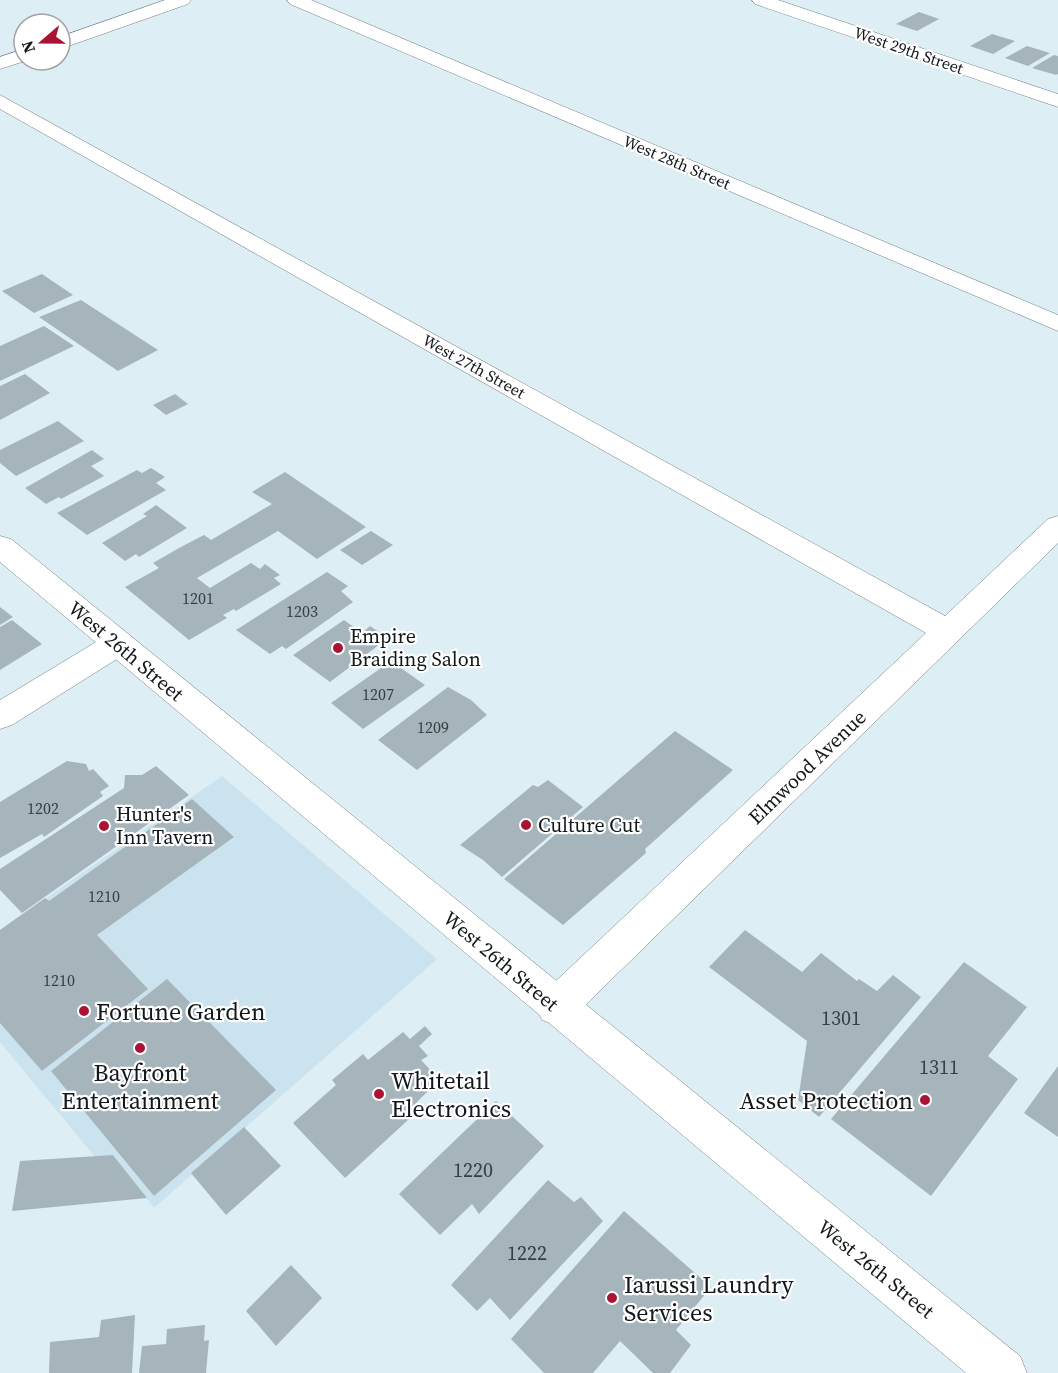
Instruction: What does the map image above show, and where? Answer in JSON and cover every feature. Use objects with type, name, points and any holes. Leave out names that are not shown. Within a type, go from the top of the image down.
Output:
[{"type":"street","points":[[72,39],[182,0]]},
{"type":"street","name":"West 28th Street","points":[[296,0],[1058,324]]},
{"type":"street","name":"West 29th Street","points":[[760,0],[1058,101]]},
{"type":"street","name":"West 27th Street","points":[[0,100],[947,631]]},
{"type":"street","name":"Elmwood Avenue","points":[[556,1007],[1058,526]]},
{"type":"street","name":"West 26th Street","points":[[0,546],[556,1007],[1003,1373]]},
{"type":"street","points":[[0,716],[117,644]]},
{"type":"shaded area","points":[[222,776],[437,959],[154,1208],[113,1155],[95,1157],[0,1042],[0,930]]},
{"type":"building","points":[[919,12],[939,19],[917,31],[896,24]]},
{"type":"building","points":[[992,34],[1015,41],[993,54],[970,46]]},
{"type":"building","points":[[1027,46],[1050,53],[1028,66],[1005,58]]},
{"type":"building","points":[[1054,55],[1058,56],[1058,74],[1032,68]]},
{"type":"building","points":[[42,274],[73,295],[34,313],[2,291]]},
{"type":"building","points":[[81,300],[158,350],[118,371],[39,317]]},
{"type":"building","points":[[44,326],[74,346],[0,381],[0,346]]},
{"type":"building","points":[[25,374],[50,393],[0,420],[0,386]]},
{"type":"building","points":[[175,394],[188,404],[166,415],[153,405]]},
{"type":"building","points":[[58,421],[84,441],[16,476],[0,463],[0,450]]},
{"type":"building","points":[[92,450],[104,459],[91,466],[104,476],[61,499],[59,497],[46,504],[25,488]]},
{"type":"building","points":[[151,468],[165,477],[156,483],[166,490],[87,535],[57,513],[137,470],[142,473]]},
{"type":"building","points":[[285,472],[366,527],[317,559],[278,531],[197,578],[210,588],[251,563],[260,569],[265,564],[280,575],[274,578],[281,584],[236,611],[234,609],[223,615],[227,618],[189,640],[125,587],[159,568],[153,563],[179,548],[204,535],[211,540],[272,504],[252,492]]},
{"type":"building","points":[[156,505],[187,528],[139,557],[136,554],[125,561],[102,543],[147,516],[143,514]]},
{"type":"building","points":[[371,531],[393,545],[362,565],[340,550]]},
{"type":"building","points":[[327,572],[348,586],[341,591],[353,602],[286,649],[282,646],[270,654],[236,630]]},
{"type":"building","points":[[0,607],[13,617],[0,625]]},
{"type":"building","points":[[12,620],[42,644],[0,670],[0,627]]},
{"type":"building","points":[[344,620],[362,633],[370,626],[388,638],[330,682],[293,655]]},
{"type":"building","points":[[391,661],[425,685],[363,729],[331,703]]},
{"type":"building","points":[[448,687],[471,700],[487,715],[417,770],[378,740]]},
{"type":"building","points":[[675,731],[733,770],[645,849],[646,853],[563,925],[504,879]]},
{"type":"building","points":[[67,761],[86,764],[89,771],[93,769],[109,786],[100,792],[103,796],[44,837],[42,834],[0,858],[0,802]]},
{"type":"building","points":[[156,766],[189,795],[22,913],[0,890],[0,869],[124,788],[125,775],[142,775]]},
{"type":"building","points":[[548,780],[583,807],[502,877],[483,860],[460,845],[533,785],[538,787]]},
{"type":"building","points":[[192,799],[234,837],[97,935],[148,989],[42,1071],[0,1023],[0,930],[45,898],[49,901]]},
{"type":"building","points":[[745,930],[802,972],[821,953],[857,981],[859,979],[877,991],[893,975],[921,997],[819,1117],[798,1100],[807,1041],[709,967]]},
{"type":"building","points":[[964,962],[1027,1007],[988,1056],[1018,1079],[931,1196],[831,1119]]},
{"type":"building","points":[[167,979],[276,1090],[154,1196],[51,1071]]},
{"type":"building","points":[[425,1026],[432,1034],[419,1046],[428,1056],[421,1060],[436,1076],[434,1085],[416,1103],[421,1108],[345,1178],[293,1123],[336,1085],[332,1080],[363,1054],[368,1060],[403,1032],[410,1039]]},
{"type":"building","points":[[1058,1066],[1058,1137],[1024,1113]]},
{"type":"building","points":[[496,1101],[544,1146],[479,1214],[472,1204],[440,1235],[399,1194]]},
{"type":"building","points":[[244,1127],[281,1166],[226,1215],[191,1173]]},
{"type":"building","points":[[113,1155],[147,1198],[12,1211],[20,1161]]},
{"type":"building","points":[[548,1180],[574,1202],[581,1197],[603,1221],[510,1320],[490,1298],[477,1311],[451,1285]]},
{"type":"building","points":[[624,1211],[711,1287],[676,1330],[691,1345],[670,1373],[653,1373],[620,1341],[593,1373],[544,1373],[511,1339]]},
{"type":"building","points":[[291,1265],[322,1298],[276,1346],[246,1311]]},
{"type":"building","points":[[135,1315],[132,1373],[49,1373],[50,1342],[99,1337],[101,1320]]},
{"type":"building","points":[[205,1325],[204,1341],[209,1340],[206,1373],[139,1373],[142,1346],[166,1344],[167,1329]]},
{"type":"place","name":"Empire Braiding Salon","points":[[338,648]]},
{"type":"place","name":"Culture Cut","points":[[526,825]]},
{"type":"place","name":"Hunter's Inn Tavern","points":[[104,826]]},
{"type":"place","name":"Fortune Garden","points":[[84,1011]]},
{"type":"place","name":"Bayfront Entertainment","points":[[140,1048]]},
{"type":"place","name":"Whitetail Electronics","points":[[379,1094]]},
{"type":"place","name":"Asset Protection","points":[[925,1100]]},
{"type":"place","name":"Iarussi Laundry Services","points":[[612,1298]]}]
